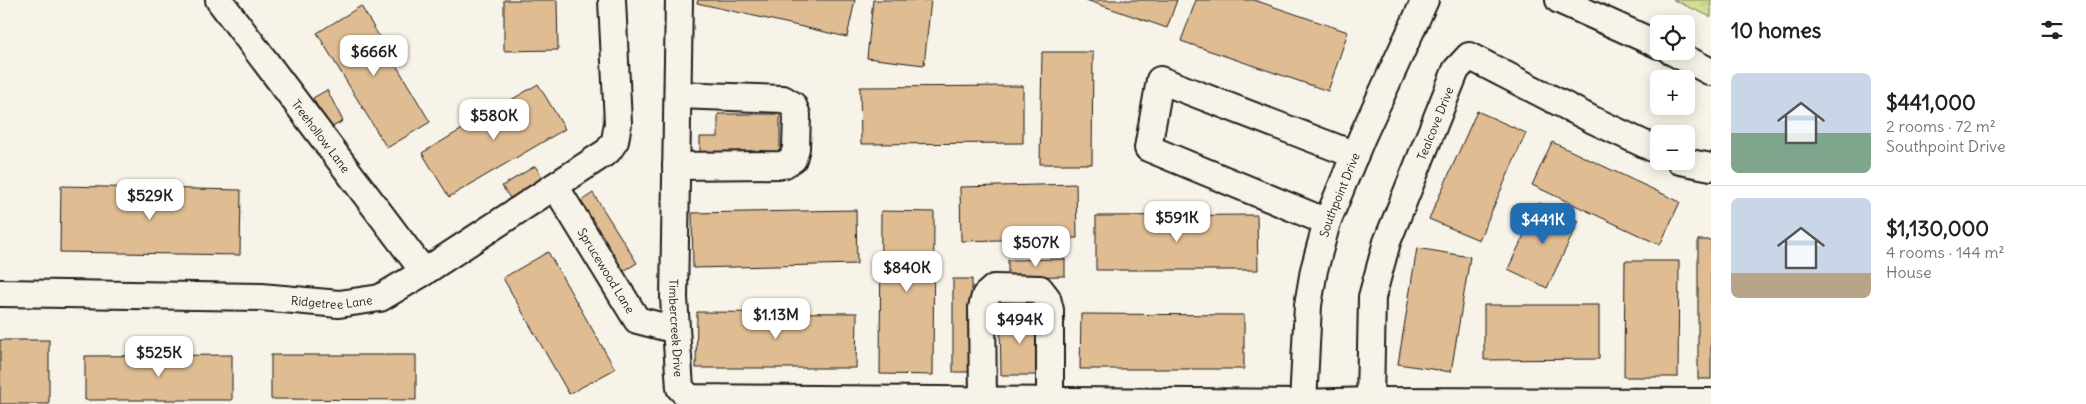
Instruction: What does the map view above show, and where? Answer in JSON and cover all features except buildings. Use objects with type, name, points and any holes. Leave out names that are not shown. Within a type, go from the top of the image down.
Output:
[{"type":"street","name":"Treehollow Lane","points":[[220,0],[424,272]]},
{"type":"street","name":"Ridgetree Lane","points":[[0,293],[262,297],[339,304],[380,298],[424,272],[608,151],[614,141],[618,123],[612,0]]},
{"type":"street","name":"Timbercreek Drive","points":[[680,0],[674,298],[680,388],[690,398],[1303,404],[1370,401],[1711,402]]},
{"type":"street","name":"Southpoint Drive","points":[[1303,404],[1308,305],[1314,270],[1327,222],[1425,0]]},
{"type":"street","points":[[1560,0],[1650,41]]},
{"type":"street","name":"Tealcove Drive","points":[[1370,401],[1372,297],[1387,242],[1456,70],[1469,56],[1593,120],[1650,147]]},
{"type":"street","points":[[1688,60],[1711,72]]},
{"type":"street","points":[[1327,222],[1148,148],[1160,80],[1355,155]]},
{"type":"street","points":[[676,166],[784,165],[793,159],[796,148],[797,115],[793,105],[783,99],[678,95]]},
{"type":"street","points":[[1695,164],[1711,167]]},
{"type":"street","name":"Sprucewood Lane","points":[[555,186],[637,320],[676,330]]},
{"type":"street","points":[[983,400],[982,308],[985,296],[994,288],[1031,288],[1040,289],[1047,298],[1050,310],[1050,401]]},
{"type":"green space","points":[[1673,0],[1711,0],[1711,17]]}]
